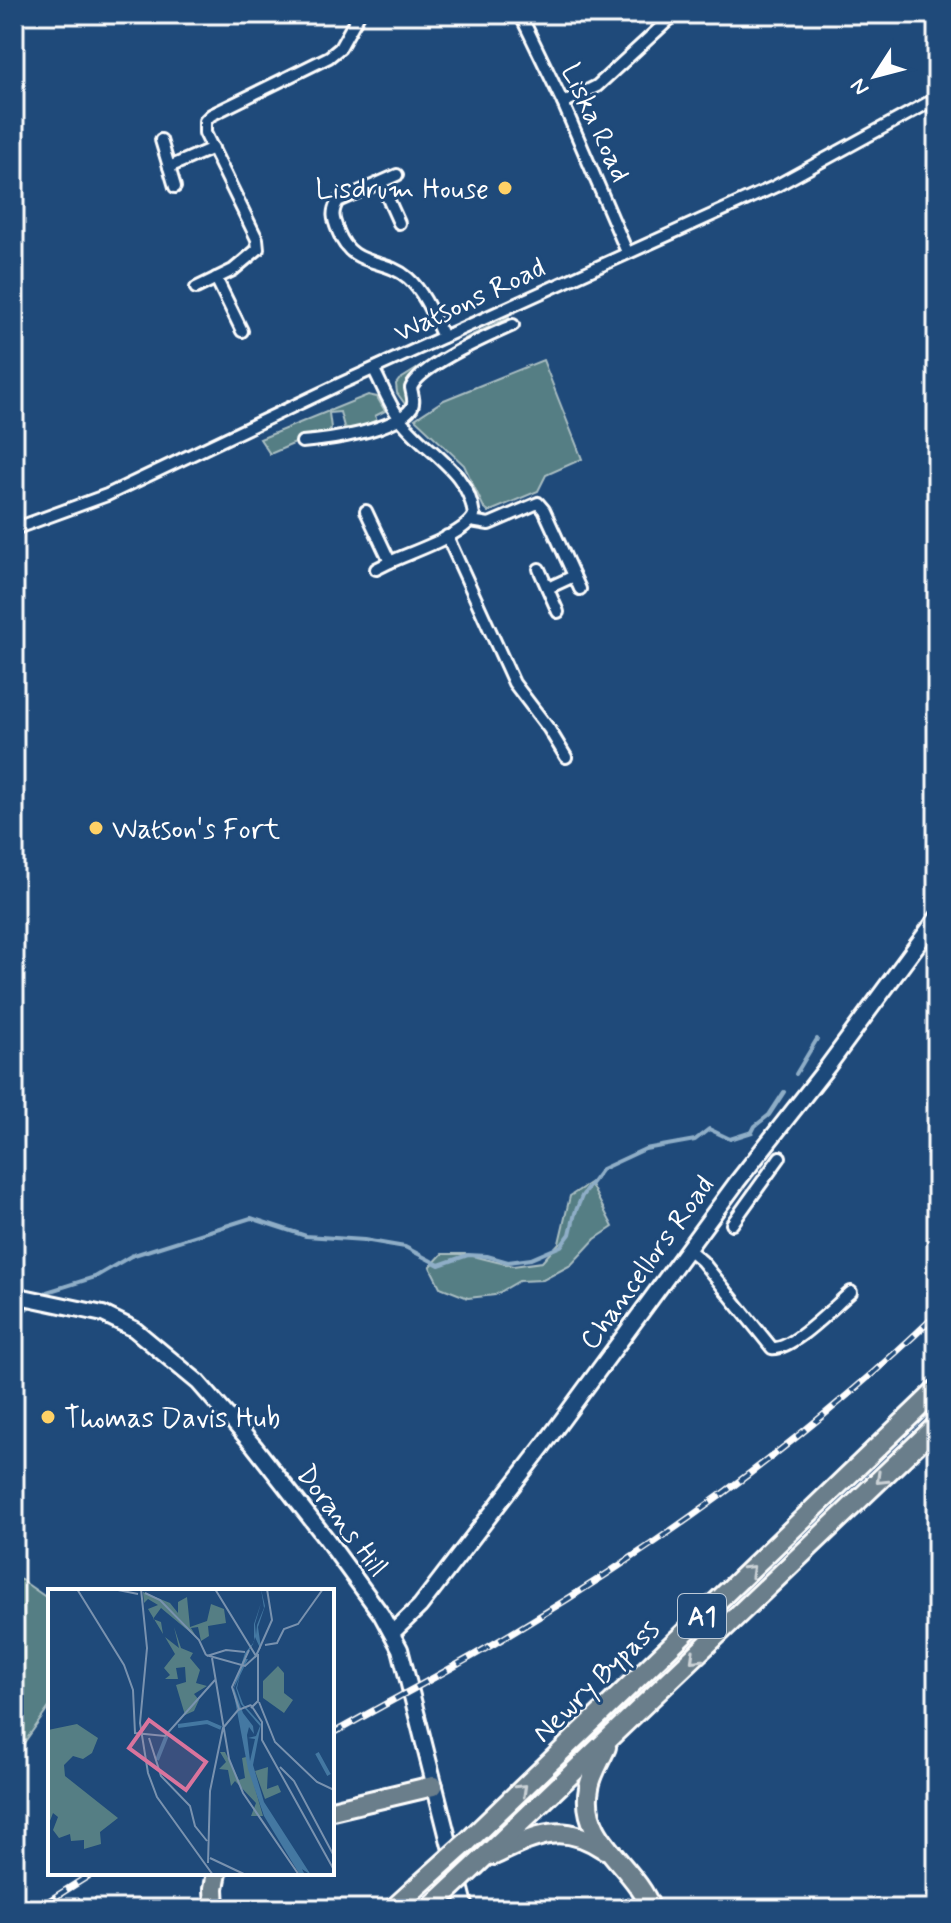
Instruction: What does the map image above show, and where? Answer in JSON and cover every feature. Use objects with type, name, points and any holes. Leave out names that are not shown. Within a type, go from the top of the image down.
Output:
[{"type":"highway","name":"Newry Bypass","points":[[393,1909],[466,1843],[937,1390]]},
{"type":"highway","name":"Newry Bypass","points":[[429,1909],[937,1425]]},
{"type":"highway","points":[[611,1737],[592,1775],[588,1805],[590,1820],[596,1834],[641,1887],[651,1909]]},
{"type":"highway","points":[[334,1810],[433,1786]]},
{"type":"highway","points":[[478,1864],[547,1832],[563,1832],[589,1839],[610,1852]]},
{"type":"highway","points":[[215,1909],[217,1875]]},
{"type":"street","points":[[196,288],[233,270],[258,249],[257,239],[205,133],[205,121],[211,115],[329,57],[340,48],[359,14]]},
{"type":"street","name":"Liska Road","points":[[520,14],[563,103],[627,252]]},
{"type":"street","points":[[563,103],[597,86],[675,14]]},
{"type":"street","name":"Watsons Road","points":[[14,529],[107,495],[287,408],[776,186],[937,98]]},
{"type":"street","points":[[161,140],[175,187]]},
{"type":"street","points":[[169,167],[213,148]]},
{"type":"street","points":[[397,175],[338,201],[333,216],[340,237],[357,256],[406,276],[424,299],[443,337]]},
{"type":"street","points":[[381,183],[399,223]]},
{"type":"street","points":[[216,278],[242,331]]},
{"type":"street","points":[[302,442],[348,437],[399,417],[414,402],[411,388],[417,377],[513,325]]},
{"type":"street","points":[[374,370],[399,417],[456,472],[473,507],[471,521]]},
{"type":"street","points":[[376,569],[447,536],[471,521],[489,524],[536,503],[544,510],[580,589]]},
{"type":"street","points":[[366,511],[390,562]]},
{"type":"street","points":[[447,536],[514,683],[566,757]]},
{"type":"street","points":[[539,569],[558,612]]},
{"type":"street","points":[[548,588],[574,576]]},
{"type":"street","name":"Chancellors Road","points":[[393,1632],[420,1606],[937,918]]},
{"type":"street","points":[[732,1224],[780,1157]]},
{"type":"street","points":[[737,1182],[754,1194]]},
{"type":"street","points":[[688,1249],[702,1261],[772,1348],[779,1349],[791,1343],[851,1292]]},
{"type":"street","name":"Dorans Hill","points":[[17,1295],[103,1314],[134,1329],[198,1382],[254,1446],[325,1537],[393,1632],[407,1673],[466,1909]]},
{"type":"green space","points":[[509,317],[510,320],[411,377],[405,384],[408,401],[405,404],[397,393],[399,380],[468,337]]},
{"type":"green space","points":[[543,360],[582,459],[546,475],[538,491],[488,512],[464,465],[415,419],[444,400]]},
{"type":"green space","points":[[368,395],[377,397],[385,411],[375,416],[377,420],[353,430],[344,427],[340,412],[329,413],[331,428],[325,436],[300,437],[300,441],[270,454],[260,439]]},
{"type":"green space","points":[[590,1183],[613,1227],[595,1239],[571,1265],[543,1280],[519,1281],[495,1295],[468,1298],[440,1287],[430,1267],[442,1254],[465,1254],[513,1266],[542,1262],[559,1243],[570,1196]]},
{"type":"green space","points":[[14,1575],[48,1599],[48,1709],[14,1757]]},
{"type":"waterway","points":[[796,1074],[817,1039]]},
{"type":"waterway","points":[[47,1292],[95,1277],[131,1256],[251,1218],[306,1236],[364,1240],[405,1247],[439,1265],[468,1255],[508,1262],[531,1259],[561,1246],[570,1234],[582,1196],[602,1169],[645,1149],[695,1140],[709,1129],[730,1139],[752,1132],[769,1115],[784,1092]]},
{"type":"waterway","points":[[14,1312],[29,1307]]},
{"type":"railway","points":[[334,1733],[475,1655],[632,1557],[790,1442],[937,1314]]},
{"type":"railway","points":[[36,1909],[90,1875]]},
{"type":"place","name":"Lisdrum House","points":[[505,188]]},
{"type":"place","name":"Watson's Fort","points":[[96,828]]},
{"type":"place","name":"Thomas Davis Hub","points":[[48,1417]]}]
